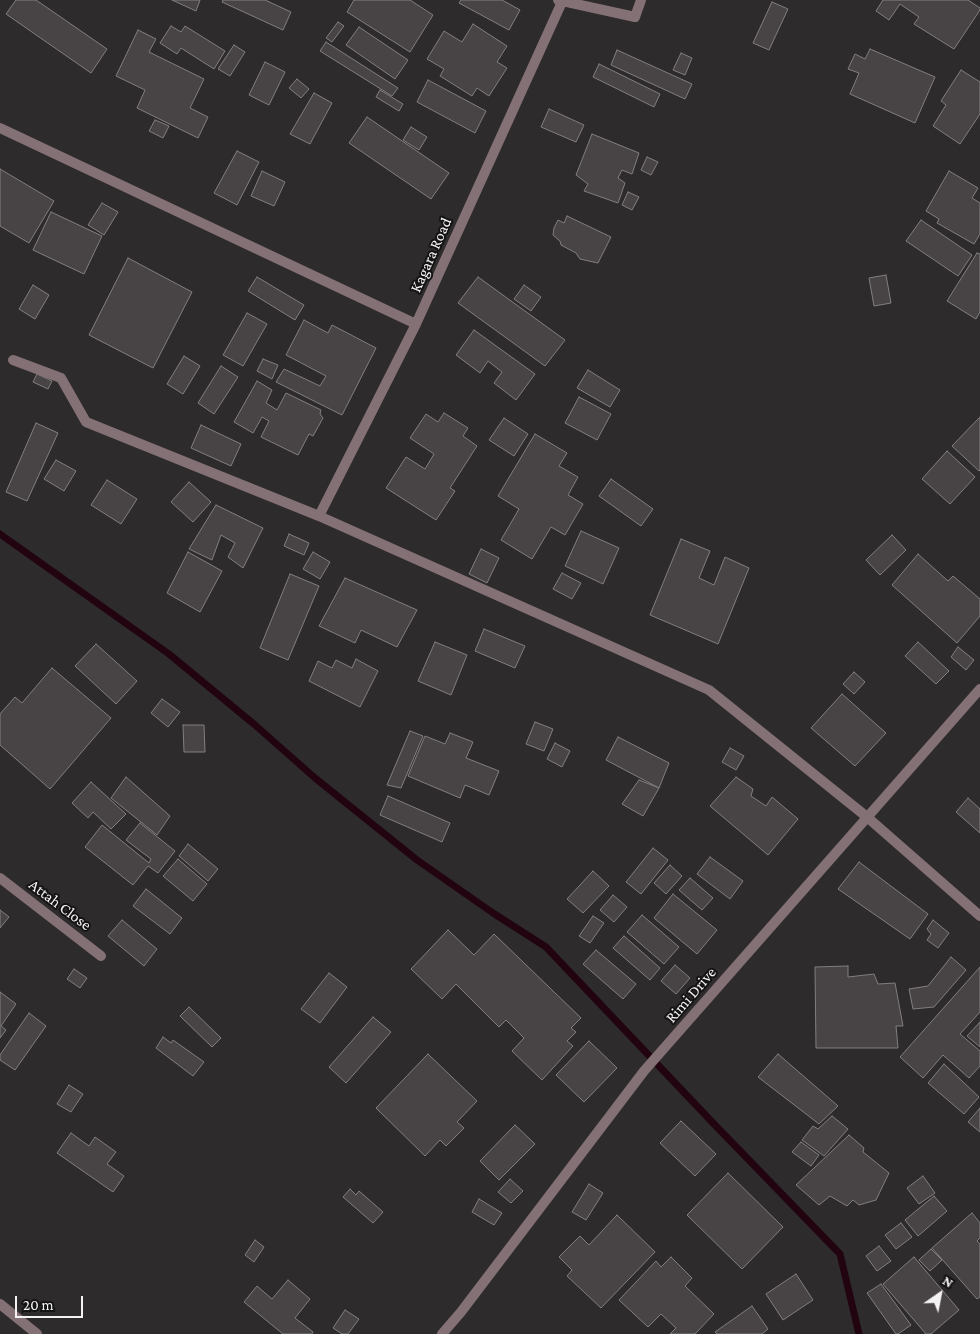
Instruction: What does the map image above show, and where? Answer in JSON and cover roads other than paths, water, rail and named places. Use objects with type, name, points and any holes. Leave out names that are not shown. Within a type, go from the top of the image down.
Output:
[{"type":"street","points":[[560,1],[635,17],[641,0]]},
{"type":"street","name":"Kagara Road","points":[[319,516],[416,324],[560,1]]},
{"type":"street","points":[[0,128],[416,324]]},
{"type":"street","points":[[13,360],[61,378],[86,422],[319,516],[709,690],[867,817],[980,916]]},
{"type":"street","name":"Rimi Drive","points":[[442,1334],[467,1304],[644,1071],[980,689]]},
{"type":"street","name":"Attah Close","points":[[0,878],[101,956]]},
{"type":"street","points":[[0,1304],[37,1334]]},
{"type":"waterway","points":[[0,534],[169,654],[255,725],[315,778],[417,860],[546,947],[840,1254],[859,1334]]}]
